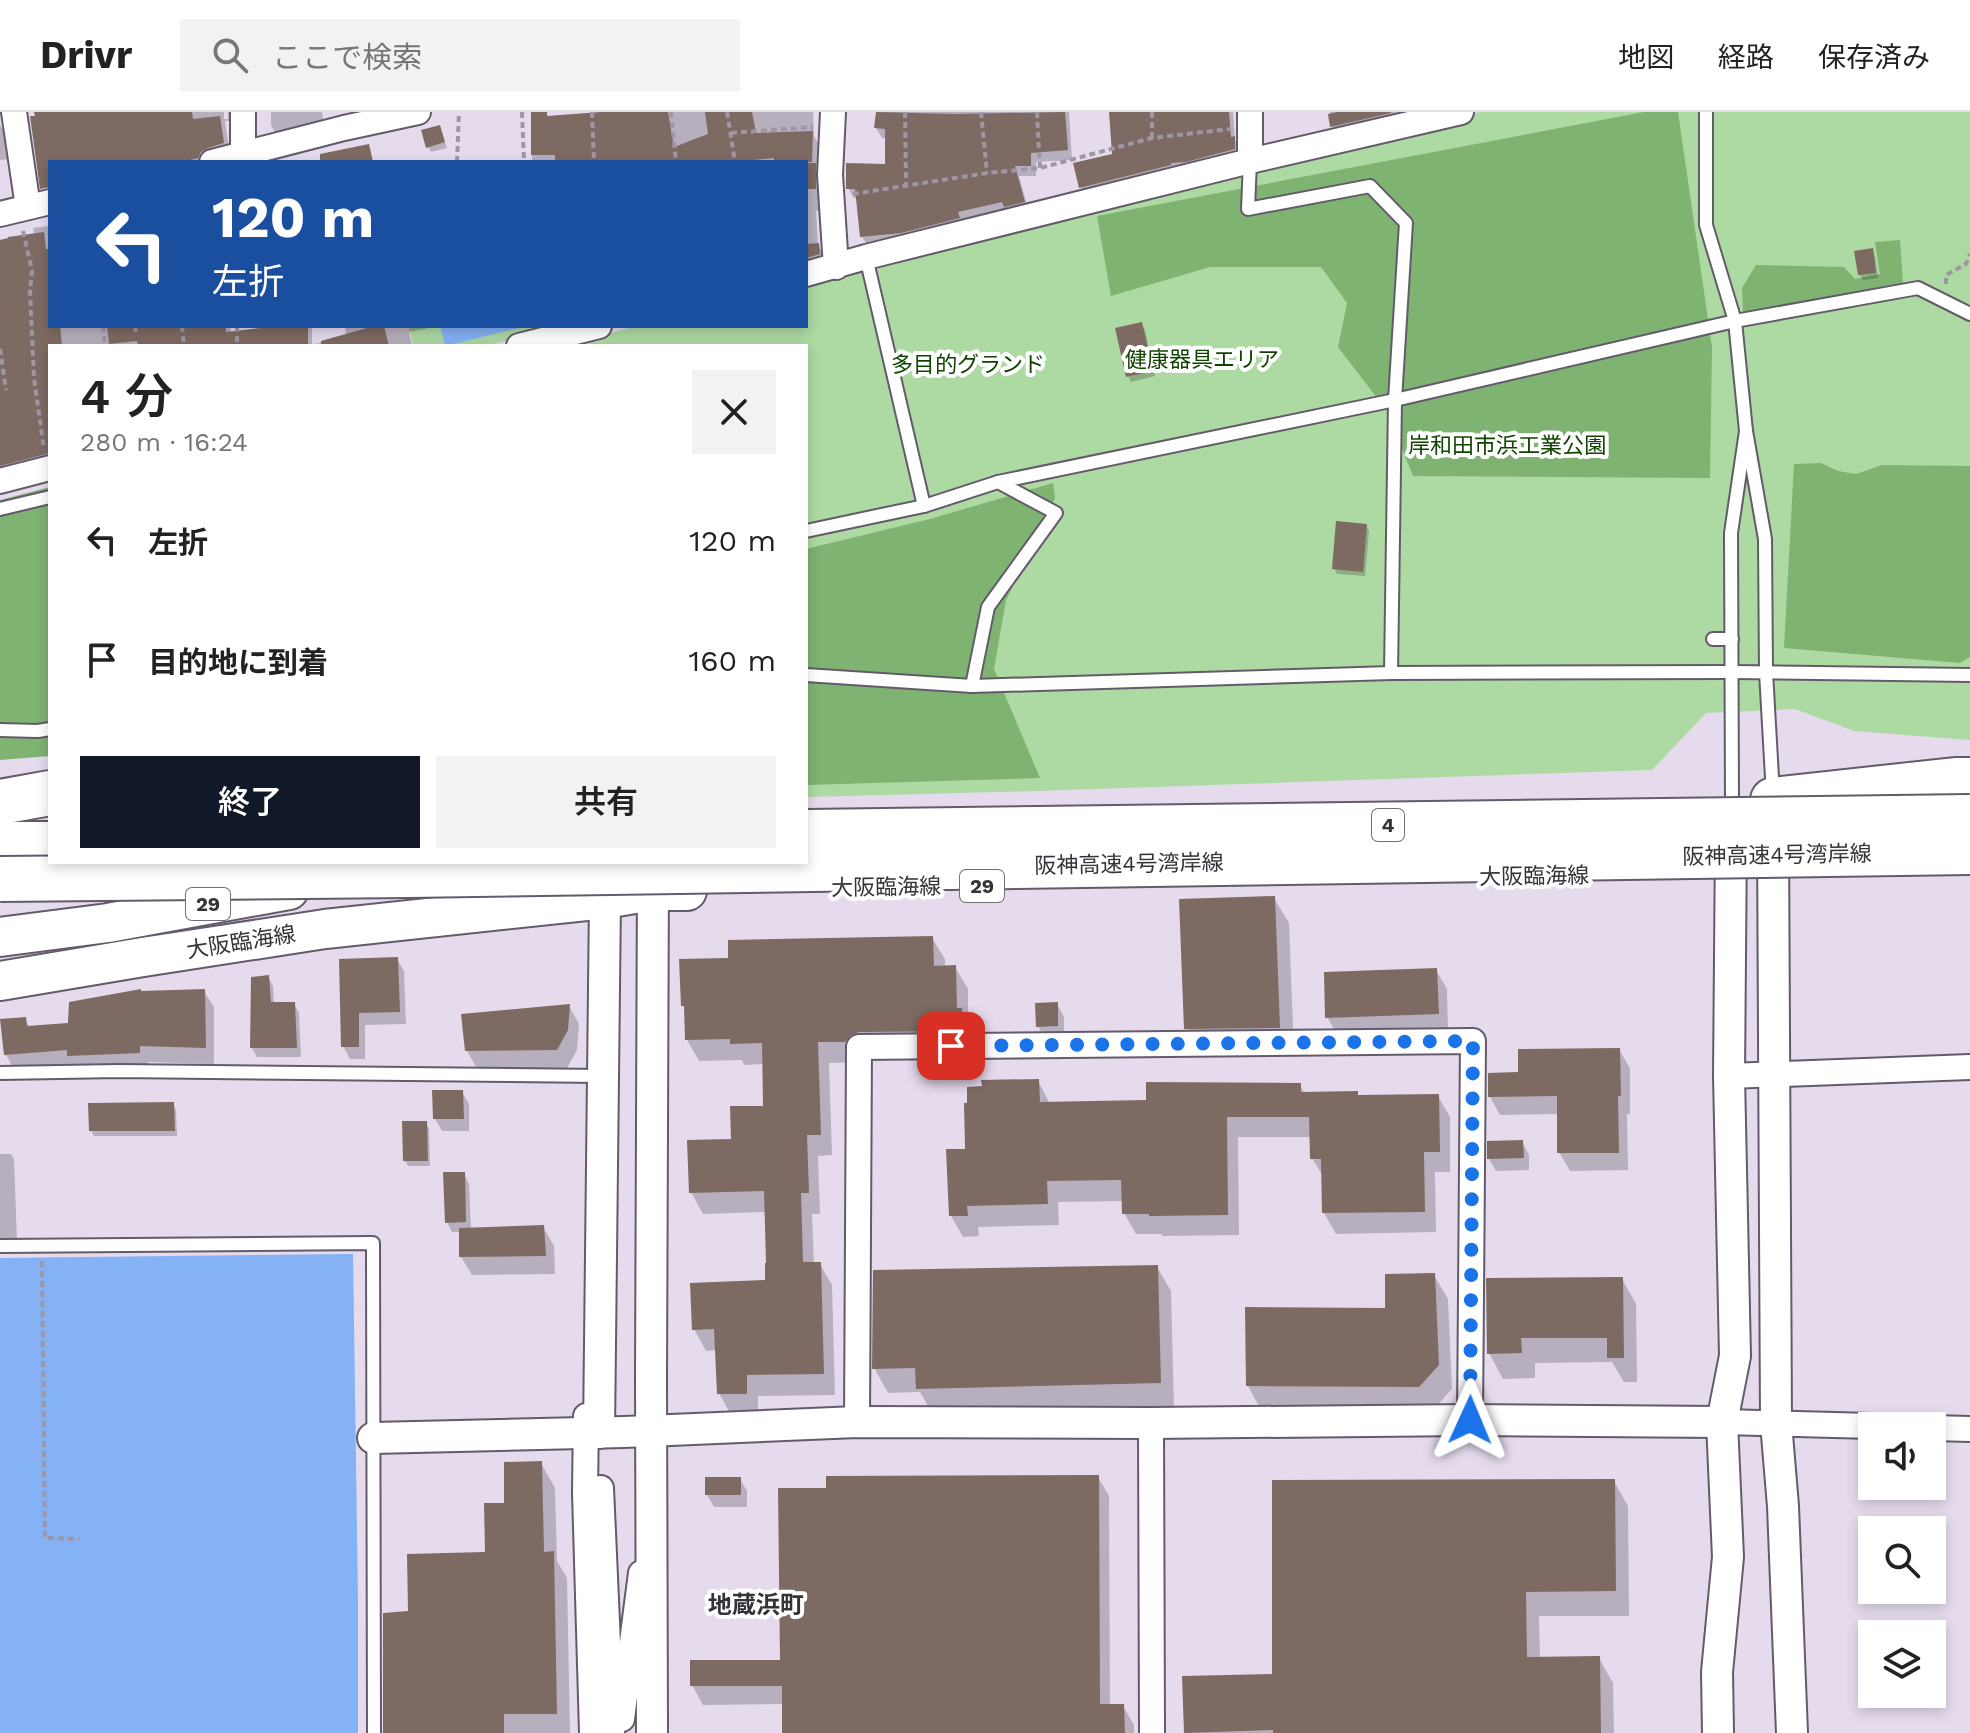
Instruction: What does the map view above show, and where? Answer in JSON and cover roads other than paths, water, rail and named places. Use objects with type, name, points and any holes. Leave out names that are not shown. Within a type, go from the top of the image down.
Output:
[{"type":"highway","points":[[0,802],[48,793]]},
{"type":"highway","name":"4","points":[[1752,800],[1966,793]]},
{"type":"highway","name":"阪神高速4号湾岸線","points":[[808,832],[1966,793]]},
{"type":"highway","points":[[0,844],[48,844]]},
{"type":"highway","name":"阪神高速4号湾岸線","points":[[0,879],[1970,852]]},
{"type":"highway","points":[[0,885],[53,864]]},
{"type":"main road","points":[[808,818],[1752,800]]},
{"type":"main road","name":"大阪臨海線","points":[[0,937],[108,923],[323,883],[406,864]]},
{"type":"main road","name":"大阪臨海線","points":[[0,981],[325,929],[605,899],[652,877],[1731,873],[1970,868]]},
{"type":"street","points":[[14,112],[24,208]]},
{"type":"street","points":[[243,112],[243,154]]},
{"type":"street","points":[[220,160],[344,120],[418,112]]},
{"type":"street","points":[[808,274],[1250,161],[1461,112]]},
{"type":"street","points":[[833,119],[830,175],[836,267]]},
{"type":"street","points":[[1250,119],[1250,161]]},
{"type":"street","points":[[527,344],[591,328]]},
{"type":"street","points":[[0,481],[48,463]]},
{"type":"street","points":[[1752,800],[1773,872],[1776,1423],[1783,1506],[1792,1733]]},
{"type":"street","points":[[1718,1733],[1717,1672],[1728,1557],[1722,1422],[1735,1356],[1729,1076],[1731,873],[1752,800]]},
{"type":"street","points":[[592,1733],[585,1492],[592,1433],[601,1256],[605,899],[612,864]]},
{"type":"street","points":[[652,877],[652,1733]]},
{"type":"street","points":[[857,1422],[859,1047],[1473,1041],[1470,1420]]},
{"type":"street","points":[[1729,1076],[1970,1067]]},
{"type":"street","points":[[373,1438],[857,1422],[1470,1420],[1858,1426]]},
{"type":"street","points":[[1151,1423],[1152,1733]]},
{"type":"street","points":[[1946,1428],[1970,1429]]},
{"type":"street","points":[[592,1433],[612,1733]]},
{"type":"street","points":[[620,1733],[651,1491]]},
{"type":"lane","points":[[1706,112],[1706,225],[1735,321],[1746,431],[1765,539],[1766,672],[1752,800]]},
{"type":"lane","points":[[1250,161],[1248,209],[1370,186],[1406,223],[1395,400],[1391,673]]},
{"type":"lane","points":[[866,257],[924,506]]},
{"type":"lane","points":[[808,531],[924,506],[998,482],[1395,400],[1735,321],[1918,288],[1970,314]]},
{"type":"lane","points":[[1746,431],[1731,533],[1731,672],[1752,800]]},
{"type":"lane","points":[[972,686],[988,607],[1056,513],[998,482]]},
{"type":"lane","points":[[0,509],[48,497]]},
{"type":"lane","points":[[1713,639],[1732,639]]},
{"type":"lane","points":[[808,675],[972,686],[1391,673],[1970,675]]},
{"type":"lane","points":[[0,730],[48,729]]},
{"type":"lane","points":[[0,1073],[119,1071],[602,1076]]},
{"type":"lane","points":[[0,1246],[373,1243],[374,1733]]},
{"type":"water","points":[[440,328],[519,328],[453,344],[444,344]]},
{"type":"water","points":[[353,1254],[358,1733],[0,1733],[0,1258]]},
{"type":"district","name":"地蔵浜町","points":[[756,1605]]},
{"type":"park label","name":"健康器具エリア","points":[[1202,359]]},
{"type":"park label","name":"多目的グランド","points":[[968,364]]},
{"type":"park label","name":"岸和田市浜工業公園","points":[[1507,445]]}]
